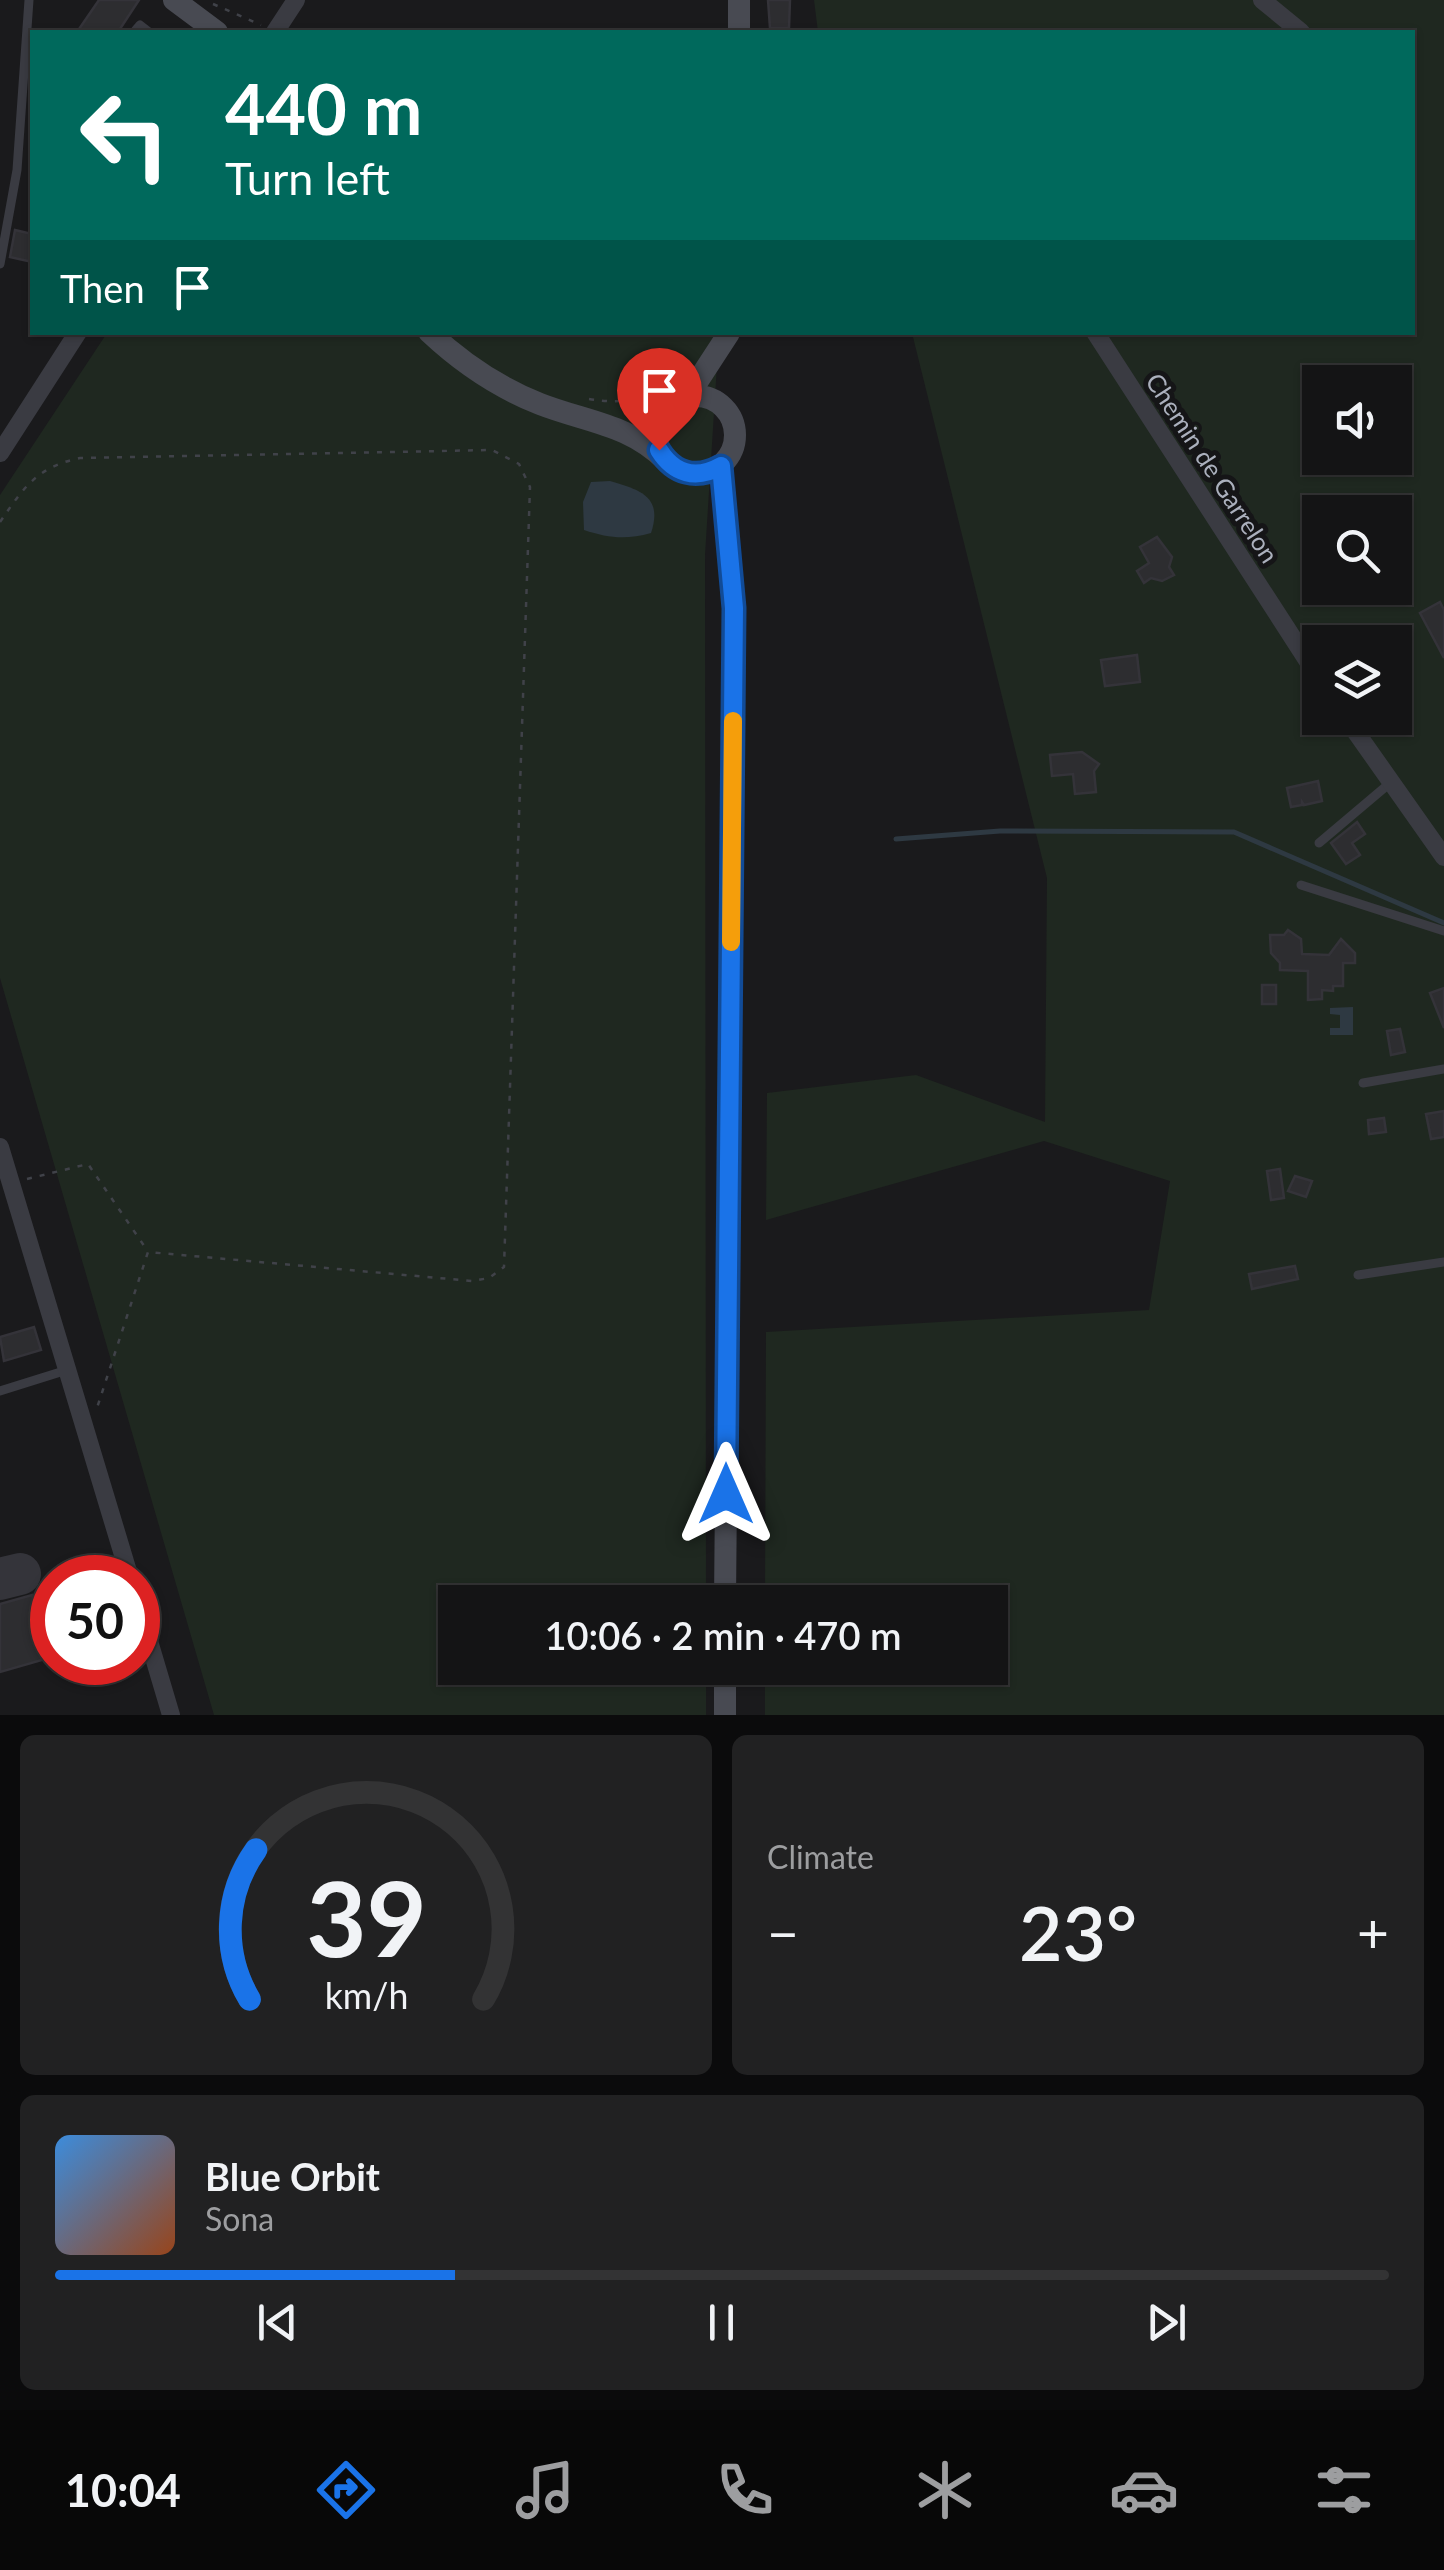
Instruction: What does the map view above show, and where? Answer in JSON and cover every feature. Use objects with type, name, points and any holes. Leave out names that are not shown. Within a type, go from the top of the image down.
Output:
[{"type":"main road","points":[[174,0],[214,30]]},
{"type":"main road","points":[[739,0],[739,30]]},
{"type":"main road","points":[[433,335],[480,375],[507,390],[647,441],[675,468],[698,474],[721,466]]},
{"type":"main road","points":[[688,396],[728,335]]},
{"type":"main road","points":[[717,401],[729,335]]},
{"type":"main road","points":[[666,461],[656,438],[662,413],[688,396],[717,401],[726,410],[735,432],[734,445],[721,466],[734,608],[726,1585]]},
{"type":"main road","points":[[601,422],[642,420],[662,413]]},
{"type":"main road","points":[[698,474],[730,545]]},
{"type":"main road","points":[[725,1685],[725,1715]]},
{"type":"street","points":[[276,30],[296,0]]},
{"type":"street","points":[[1262,0],[1298,30]]},
{"type":"street","points":[[0,453],[76,335]]},
{"type":"street","name":"Chemin de Garrelon","points":[[1096,335],[1302,652]]},
{"type":"street","points":[[1358,735],[1444,857]]},
{"type":"street","points":[[0,1147],[123,1555]]},
{"type":"street","points":[[160,1678],[171,1715]]},
{"type":"lane","points":[[0,264],[17,170],[29,0]]},
{"type":"lane","points":[[1319,844],[1390,783]]},
{"type":"lane","points":[[1300,885],[1444,930]]},
{"type":"lane","points":[[1362,1084],[1444,1069]]},
{"type":"lane","points":[[1358,1274],[1444,1262]]},
{"type":"lane","points":[[0,1391],[67,1370]]},
{"type":"path","points":[[206,0],[271,30]]},
{"type":"path","points":[[582,398],[617,403],[641,399],[682,372]]},
{"type":"path","points":[[0,522],[23,488],[54,463],[80,458],[492,450],[519,464],[530,487],[504,1267],[490,1278],[472,1281],[148,1252]]},
{"type":"path","points":[[11,1183],[88,1164],[148,1252]]},
{"type":"path","points":[[88,1438],[148,1252]]},
{"type":"shaded area","points":[[814,0],[1444,0],[1444,1715],[765,1715],[765,1685],[1008,1685],[1008,1585],[765,1585],[766,1332],[1149,1310],[1170,1181],[1044,1141],[766,1220],[767,1093],[916,1075],[1045,1122],[1047,878],[912,335],[1415,335],[1415,30],[818,30]]},
{"type":"shaded area","points":[[106,335],[719,335],[705,555],[706,1585],[438,1585],[438,1685],[706,1685],[706,1715],[214,1715],[0,978],[0,495]]},
{"type":"shaded area","points":[[610,481],[647,497],[654,511],[651,533],[617,537],[584,530],[583,502],[591,482]]},
{"type":"shaded area","points":[[1353,1007],[1353,1035],[1330,1035],[1330,1028],[1340,1028],[1340,1015],[1330,1014],[1330,1008]]},
{"type":"building","points":[[99,0],[139,0],[119,30],[78,30]]},
{"type":"building","points":[[768,0],[790,0],[789,28],[770,28]]},
{"type":"building","points":[[15,230],[30,234],[30,262],[10,257]]},
{"type":"building","points":[[1157,537],[1172,557],[1169,567],[1174,575],[1162,581],[1151,578],[1144,583],[1137,571],[1149,563],[1140,547]]},
{"type":"building","points":[[1440,602],[1444,610],[1444,658],[1420,613]]},
{"type":"building","points":[[1137,655],[1140,682],[1105,686],[1101,660]]},
{"type":"building","points":[[1082,752],[1099,764],[1094,771],[1096,792],[1075,794],[1073,774],[1052,776],[1050,755]]},
{"type":"building","points":[[1318,781],[1322,801],[1291,807],[1287,788]]},
{"type":"building","points":[[1357,822],[1365,834],[1352,843],[1360,855],[1346,864],[1331,843]]},
{"type":"building","points":[[1288,930],[1301,939],[1302,954],[1329,955],[1341,939],[1355,953],[1355,963],[1343,963],[1343,986],[1333,986],[1333,991],[1322,990],[1322,999],[1308,1000],[1308,971],[1280,970],[1280,963],[1271,953],[1270,935],[1284,935]]},
{"type":"building","points":[[1262,985],[1276,985],[1276,1004],[1262,1004]]},
{"type":"building","points":[[1444,988],[1444,1028],[1430,993]]},
{"type":"building","points":[[1400,1029],[1405,1052],[1391,1055],[1387,1031]]},
{"type":"building","points":[[1444,1111],[1444,1137],[1431,1139],[1426,1114]]},
{"type":"building","points":[[1384,1118],[1386,1132],[1369,1134],[1368,1120]]},
{"type":"building","points":[[1280,1169],[1284,1198],[1271,1200],[1267,1171]]},
{"type":"building","points":[[1295,1176],[1312,1181],[1306,1197],[1288,1191]]},
{"type":"building","points":[[1295,1266],[1298,1279],[1252,1289],[1249,1274]]},
{"type":"building","points":[[34,1327],[41,1350],[4,1361],[0,1337]]},
{"type":"building","points":[[30,1596],[30,1663],[0,1672],[0,1604]]},
{"type":"waterway","points":[[896,839],[1000,831],[1234,832],[1444,923]]},
{"type":"taxiway","points":[[0,1579],[20,1574]]},
{"type":"slow traffic","points":[[731,942],[733,721]]},
{"type":"route","points":[[659,450],[666,461],[686,473],[710,472],[721,466],[730,545],[734,608],[726,1494]]}]
